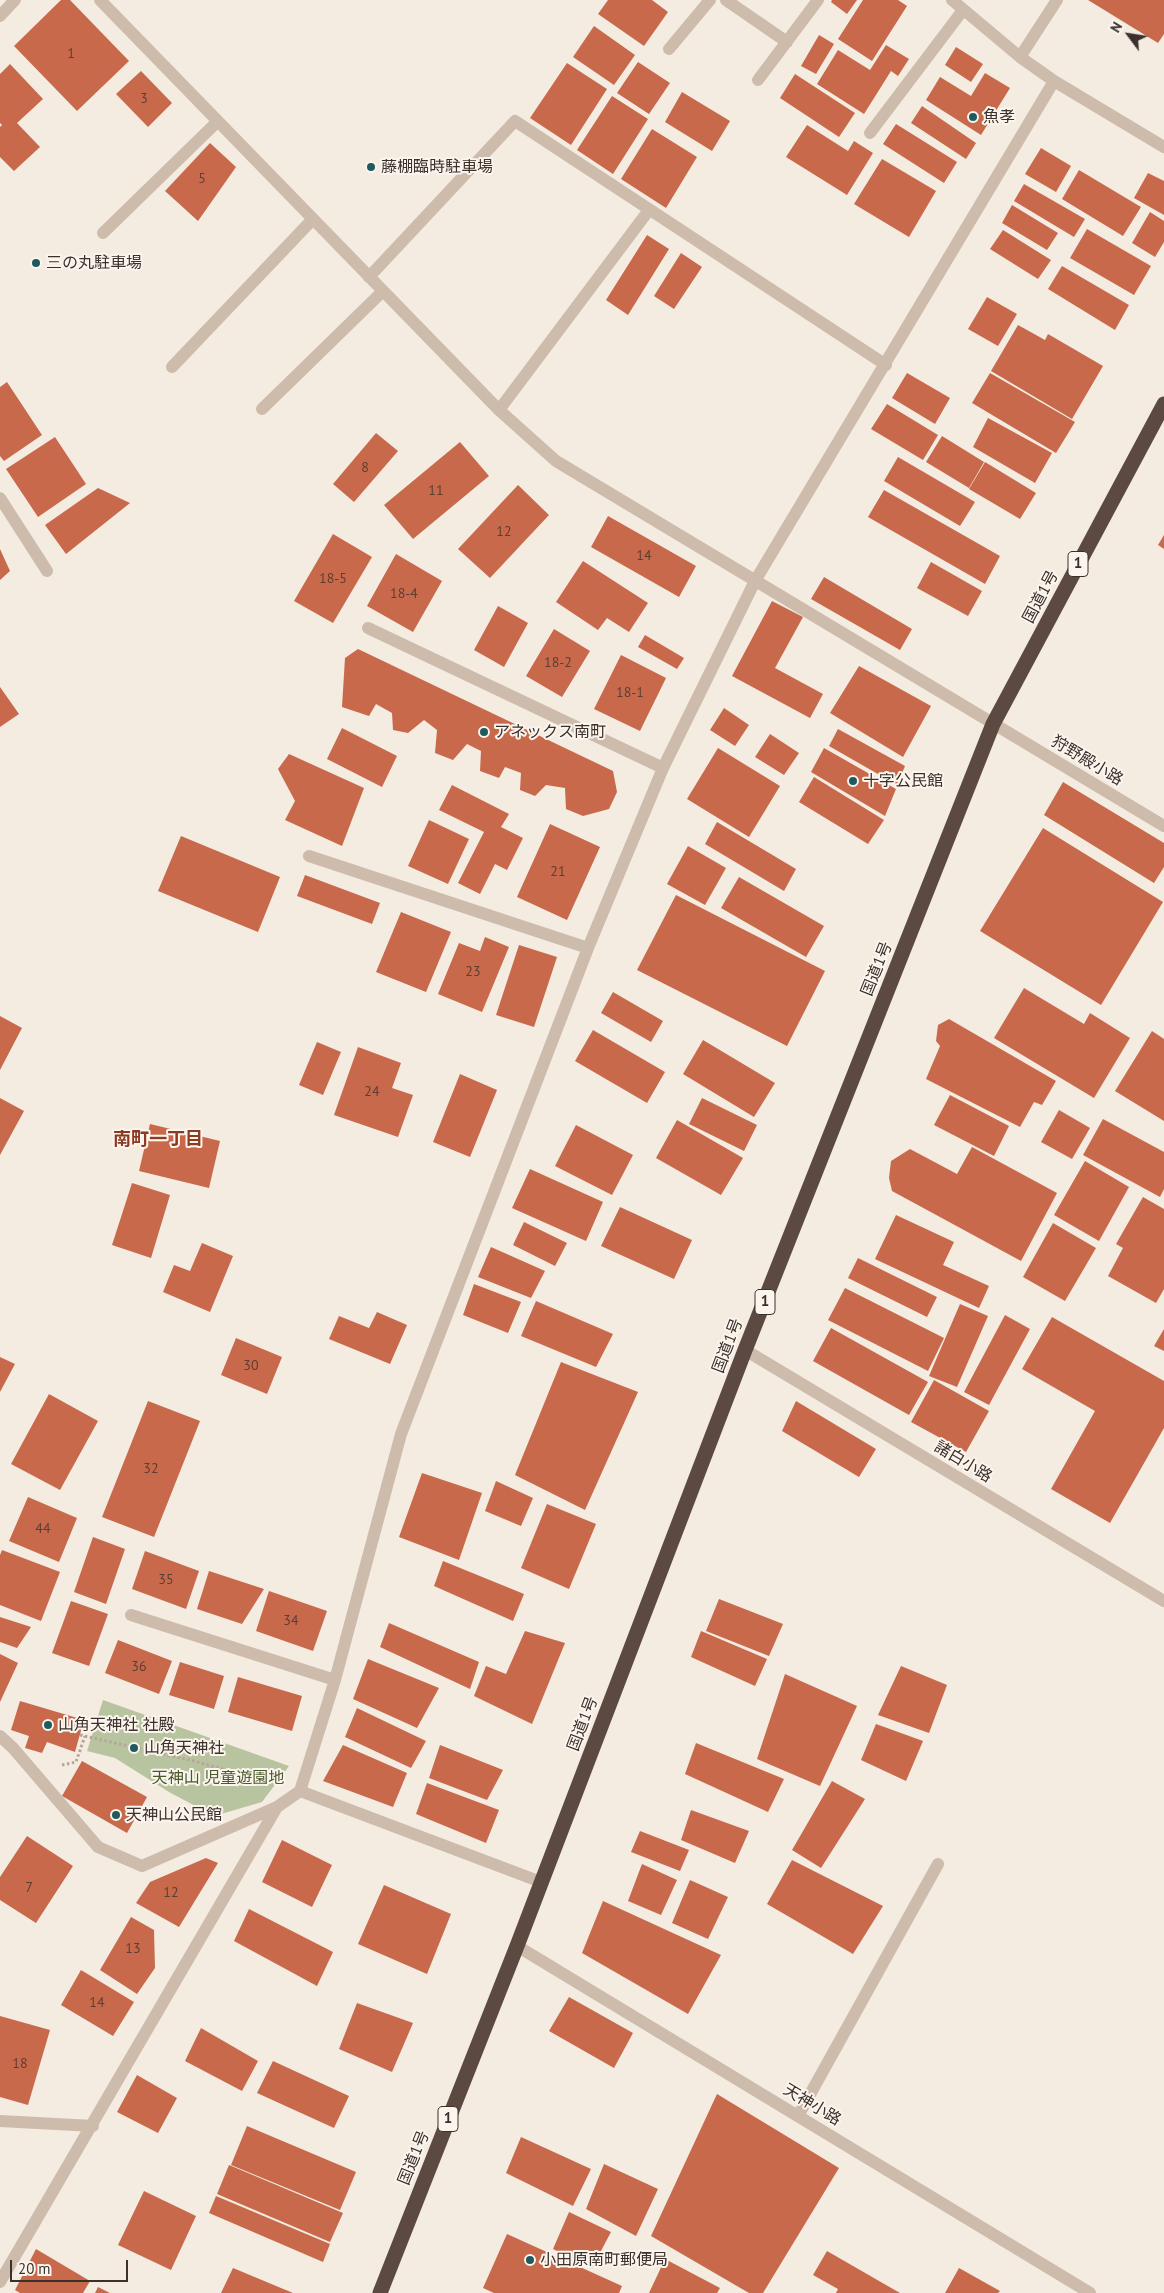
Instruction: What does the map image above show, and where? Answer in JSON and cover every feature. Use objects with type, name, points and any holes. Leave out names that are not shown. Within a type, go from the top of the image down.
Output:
[{"type":"highway","name":"国道1号","points":[[380,2293],[517,1946],[746,1350],[993,724],[1164,404]]},
{"type":"street","points":[[1,14],[15,0]]},
{"type":"street","name":"狩野殿小路","points":[[100,0],[312,220],[499,410],[556,462],[1164,826]]},
{"type":"street","points":[[669,50],[710,0]]},
{"type":"street","points":[[726,0],[787,42]]},
{"type":"street","points":[[758,80],[818,0]]},
{"type":"street","points":[[952,0],[1020,57],[1054,81],[1164,147]]},
{"type":"street","points":[[1020,57],[1058,0]]},
{"type":"street","points":[[870,133],[963,10]]},
{"type":"street","points":[[0,1736],[98,1847],[142,1866],[277,1807],[300,1791],[335,1680],[400,1434],[588,948],[663,768],[755,581],[886,365],[1054,81]]},
{"type":"street","points":[[369,277],[515,121],[886,365]]},
{"type":"street","points":[[103,234],[217,122]]},
{"type":"street","points":[[499,410],[649,210]]},
{"type":"street","points":[[172,368],[312,220]]},
{"type":"street","points":[[262,410],[383,291]]},
{"type":"street","points":[[0,498],[47,571]]},
{"type":"street","points":[[368,628],[663,768]]},
{"type":"street","points":[[309,856],[588,948]]},
{"type":"street","name":"諸白小路","points":[[746,1350],[1164,1601]]},
{"type":"street","points":[[131,1614],[335,1680]]},
{"type":"street","points":[[300,1791],[541,1882]]},
{"type":"street","points":[[0,2282],[277,1807]]},
{"type":"street","points":[[798,2116],[938,1864]]},
{"type":"street","name":"天神小路","points":[[517,1946],[1090,2293]]},
{"type":"street","points":[[0,2120],[92,2126]]},
{"type":"path","points":[[80,1735],[194,1761],[300,1791]]},
{"type":"path","points":[[32,1770],[76,1762],[85,1736]]},
{"type":"green space","name":"天神山 児童遊園地","points":[[103,1700],[289,1766],[262,1802],[214,1816],[169,1792],[115,1758],[87,1751]]},
{"type":"building","points":[[61,0],[70,0],[129,61],[77,111],[14,46]]},
{"type":"building","points":[[608,0],[652,0],[668,12],[644,46],[598,14]]},
{"type":"building","points":[[832,0],[857,0],[847,14],[831,2]]},
{"type":"building","points":[[863,0],[898,0],[907,6],[872,61],[838,39]]},
{"type":"building","points":[[1088,0],[1164,0],[1164,34],[1158,43]]},
{"type":"building","points":[[594,26],[635,55],[614,85],[573,57]]},
{"type":"building","points":[[819,35],[834,44],[816,74],[801,66]]},
{"type":"building","points":[[886,45],[909,59],[898,76],[891,71],[864,114],[817,84],[838,50],[870,70]]},
{"type":"building","points":[[956,47],[983,64],[971,82],[945,65]]},
{"type":"building","points":[[638,62],[670,83],[649,114],[617,93]]},
{"type":"building","points":[[567,63],[607,89],[571,145],[530,118]]},
{"type":"building","points":[[10,64],[43,99],[17,123],[40,147],[14,171],[0,157],[0,127],[2,125],[0,123],[0,74]]},
{"type":"building","points":[[141,71],[172,103],[148,127],[116,94]]},
{"type":"building","name":"魚孝","points":[[985,73],[1010,88],[981,135],[926,100],[940,77],[971,96]]},
{"type":"building","points":[[795,74],[855,113],[839,137],[780,98]]},
{"type":"building","points":[[682,92],[730,121],[712,151],[665,122]]},
{"type":"building","points":[[612,96],[648,119],[613,174],[577,150]]},
{"type":"building","points":[[922,106],[976,143],[966,159],[911,123]]},
{"type":"building","points":[[896,124],[957,162],[944,183],[883,144]]},
{"type":"building","points":[[807,125],[848,151],[854,141],[873,153],[847,195],[786,157]]},
{"type":"building","points":[[652,129],[697,157],[666,208],[621,179]]},
{"type":"building","points":[[210,143],[236,167],[198,221],[165,191]]},
{"type":"building","points":[[1041,148],[1071,166],[1056,192],[1025,174]]},
{"type":"building","points":[[882,159],[936,191],[909,237],[854,204]]},
{"type":"building","points":[[1079,170],[1141,207],[1123,236],[1062,199]]},
{"type":"building","points":[[1148,173],[1164,181],[1164,215],[1134,198]]},
{"type":"building","points":[[1024,184],[1085,219],[1074,237],[1014,201]]},
{"type":"building","points":[[1012,205],[1058,233],[1047,250],[1002,223]]},
{"type":"building","points":[[1150,212],[1164,221],[1164,242],[1155,257],[1132,243]]},
{"type":"building","points":[[1087,229],[1151,266],[1134,295],[1070,258]]},
{"type":"building","points":[[1003,230],[1051,260],[1038,279],[990,249]]},
{"type":"building","points":[[647,235],[669,249],[628,315],[606,300]]},
{"type":"building","points":[[681,253],[702,267],[674,309],[654,296]]},
{"type":"building","points":[[1062,266],[1129,305],[1115,330],[1048,289]]},
{"type":"building","points":[[987,297],[1017,314],[998,346],[968,329]]},
{"type":"building","points":[[1018,325],[1045,340],[1048,334],[1103,366],[1072,419],[991,371]]},
{"type":"building","points":[[907,373],[950,398],[935,424],[892,398]]},
{"type":"building","points":[[990,373],[1075,422],[1056,453],[972,403]]},
{"type":"building","points":[[7,382],[42,435],[4,461],[0,456],[0,387]]},
{"type":"building","points":[[887,404],[938,435],[923,460],[871,429]]},
{"type":"building","points":[[988,418],[1052,453],[1035,483],[973,447]]},
{"type":"building","points":[[376,433],[398,451],[354,502],[333,484]]},
{"type":"building","points":[[942,436],[984,462],[969,488],[926,462]]},
{"type":"building","points":[[55,437],[86,484],[38,517],[6,469]]},
{"type":"building","points":[[460,442],[489,476],[413,539],[384,505]]},
{"type":"building","points":[[898,457],[975,502],[960,526],[884,481]]},
{"type":"building","points":[[985,462],[1036,493],[1020,519],[969,489]]},
{"type":"building","points":[[518,485],[549,515],[490,578],[458,549]]},
{"type":"building","points":[[98,488],[130,503],[66,554],[45,525]]},
{"type":"building","points":[[884,490],[1000,556],[985,584],[868,517]]},
{"type":"building","points":[[608,516],[696,566],[679,597],[591,547]]},
{"type":"building","points":[[333,534],[372,557],[333,623],[294,601]]},
{"type":"building","points":[[1164,535],[1164,549],[1158,545]]},
{"type":"building","points":[[0,549],[10,571],[0,580]]},
{"type":"building","points":[[396,554],[442,581],[413,632],[367,606]]},
{"type":"building","points":[[583,561],[648,603],[629,632],[607,618],[598,630],[556,602]]},
{"type":"building","points":[[931,562],[982,591],[968,616],[917,588]]},
{"type":"building","points":[[824,577],[912,629],[900,650],[811,599]]},
{"type":"building","points":[[772,601],[803,617],[775,668],[823,694],[810,718],[732,676]]},
{"type":"building","points":[[498,606],[528,623],[504,667],[474,650]]},
{"type":"building","points":[[554,629],[590,651],[562,697],[526,676]]},
{"type":"building","points":[[645,635],[684,658],[677,669],[638,647]]},
{"type":"building","name":"アネックス南町","points":[[358,649],[613,771],[617,792],[609,809],[583,816],[566,809],[565,788],[546,785],[535,796],[520,790],[521,773],[505,767],[499,778],[480,771],[481,751],[467,744],[453,760],[435,753],[437,730],[424,720],[408,733],[393,730],[392,713],[376,704],[369,716],[342,707],[345,658]]},
{"type":"building","points":[[621,655],[666,678],[640,731],[594,709]]},
{"type":"building","points":[[859,666],[931,706],[903,757],[830,713]]},
{"type":"building","points":[[0,687],[19,714],[0,727]]},
{"type":"building","points":[[724,708],[749,725],[735,746],[710,730]]},
{"type":"building","points":[[342,728],[397,756],[382,787],[327,759]]},
{"type":"building","points":[[838,729],[905,766],[897,785],[829,746]]},
{"type":"building","points":[[770,734],[799,753],[784,775],[755,757]]},
{"type":"building","points":[[718,748],[780,786],[749,837],[687,799]]},
{"type":"building","name":"十字公民館","points":[[824,748],[896,789],[885,816],[811,772]]},
{"type":"building","points":[[289,754],[364,788],[342,846],[285,820],[295,801],[278,769]]},
{"type":"building","points":[[814,777],[884,820],[868,844],[799,802]]},
{"type":"building","points":[[1063,782],[1164,843],[1164,867],[1154,883],[1044,815]]},
{"type":"building","points":[[452,785],[509,814],[501,827],[523,838],[507,870],[495,864],[480,894],[458,883],[484,832],[439,810]]},
{"type":"building","points":[[429,820],[469,839],[448,884],[408,866]]},
{"type":"building","points":[[717,822],[796,869],[784,891],[705,844]]},
{"type":"building","points":[[550,824],[600,847],[567,920],[517,897]]},
{"type":"building","points":[[1043,828],[1163,902],[1101,1005],[980,931]]},
{"type":"building","points":[[181,836],[280,877],[258,932],[158,891]]},
{"type":"building","points":[[688,846],[726,868],[705,905],[667,884]]},
{"type":"building","points":[[305,875],[380,903],[372,924],[297,896]]},
{"type":"building","points":[[739,877],[824,926],[806,957],[721,908]]},
{"type":"building","points":[[676,895],[825,971],[787,1046],[637,970]]},
{"type":"building","points":[[401,912],[451,932],[426,992],[376,972]]},
{"type":"building","points":[[485,937],[509,947],[482,1012],[438,994],[459,943],[480,951]]},
{"type":"building","points":[[519,945],[557,957],[534,1027],[496,1015]]},
{"type":"building","points":[[1024,988],[1084,1024],[1090,1013],[1130,1038],[1094,1098],[994,1038]]},
{"type":"building","points":[[613,992],[663,1021],[651,1042],[601,1013]]},
{"type":"building","points":[[0,1016],[22,1028],[0,1070]]},
{"type":"building","points":[[949,1019],[1056,1081],[1042,1105],[1034,1102],[1020,1127],[926,1079],[940,1046],[936,1041],[938,1025]]},
{"type":"building","points":[[593,1030],[665,1072],[647,1103],[575,1061]]},
{"type":"building","points":[[1152,1031],[1164,1039],[1164,1121],[1115,1091]]},
{"type":"building","points":[[703,1040],[775,1083],[754,1117],[683,1074]]},
{"type":"building","points":[[317,1042],[341,1052],[323,1095],[299,1085]]},
{"type":"building","points":[[358,1047],[401,1063],[392,1088],[413,1095],[398,1137],[334,1115]]},
{"type":"building","points":[[460,1074],[497,1090],[470,1157],[433,1142]]},
{"type":"building","points":[[950,1095],[1009,1126],[994,1156],[934,1125]]},
{"type":"building","points":[[0,1098],[24,1111],[0,1155]]},
{"type":"building","points":[[702,1098],[757,1125],[744,1151],[689,1124]]},
{"type":"building","points":[[1059,1110],[1090,1128],[1072,1159],[1041,1142]]},
{"type":"building","points":[[1103,1119],[1164,1152],[1164,1189],[1160,1197],[1083,1155]]},
{"type":"building","points":[[677,1120],[743,1158],[721,1195],[656,1158]]},
{"type":"building","points":[[150,1124],[220,1141],[209,1188],[139,1171]]},
{"type":"building","points":[[576,1125],[633,1155],[612,1195],[555,1166]]},
{"type":"building","points":[[972,1147],[1057,1193],[1021,1261],[892,1191],[889,1178],[891,1161],[910,1149],[957,1174]]},
{"type":"building","points":[[1085,1161],[1129,1187],[1099,1241],[1054,1215]]},
{"type":"building","points":[[530,1169],[603,1202],[586,1241],[512,1208]]},
{"type":"building","points":[[132,1183],[170,1195],[151,1258],[112,1245]]},
{"type":"building","points":[[1143,1197],[1164,1209],[1164,1289],[1156,1303],[1108,1276],[1123,1248],[1116,1244]]},
{"type":"building","points":[[620,1207],[692,1240],[674,1279],[601,1246]]},
{"type":"building","points":[[896,1215],[954,1242],[943,1265],[989,1286],[979,1308],[875,1259]]},
{"type":"building","points":[[524,1222],[567,1243],[555,1266],[513,1245]]},
{"type":"building","points":[[1053,1223],[1096,1248],[1065,1301],[1023,1277]]},
{"type":"building","points":[[202,1243],[233,1256],[210,1312],[163,1292],[174,1265],[190,1271]]},
{"type":"building","points":[[491,1247],[545,1271],[531,1298],[478,1277]]},
{"type":"building","points":[[858,1258],[937,1297],[927,1317],[848,1278]]},
{"type":"building","points":[[474,1284],[521,1302],[508,1333],[463,1315]]},
{"type":"building","points":[[845,1288],[944,1338],[928,1371],[828,1320]]},
{"type":"building","points":[[536,1301],[613,1334],[596,1367],[521,1336]]},
{"type":"building","points":[[960,1304],[988,1316],[957,1387],[929,1376]]},
{"type":"building","points":[[377,1312],[407,1325],[390,1364],[329,1339],[339,1316],[369,1328]]},
{"type":"building","points":[[1005,1315],[1030,1329],[989,1405],[964,1392]]},
{"type":"building","points":[[1052,1317],[1164,1381],[1164,1428],[1110,1523],[1051,1489],[1095,1411],[1022,1369]]},
{"type":"building","points":[[831,1328],[928,1382],[909,1415],[813,1361]]},
{"type":"building","points":[[1164,1329],[1164,1351],[1154,1346]]},
{"type":"building","points":[[236,1338],[282,1357],[267,1394],[221,1375]]},
{"type":"building","points":[[0,1357],[15,1364],[0,1392]]},
{"type":"building","points":[[561,1362],[638,1392],[585,1510],[515,1475]]},
{"type":"building","points":[[934,1380],[989,1411],[966,1452],[911,1422]]},
{"type":"building","points":[[49,1394],[98,1421],[60,1490],[11,1464]]},
{"type":"building","points":[[148,1401],[200,1421],[154,1537],[102,1517]]},
{"type":"building","points":[[796,1401],[876,1449],[859,1477],[782,1431]]},
{"type":"building","points":[[422,1473],[482,1493],[459,1560],[399,1537]]},
{"type":"building","points":[[496,1481],[533,1498],[521,1526],[485,1511]]},
{"type":"building","points":[[28,1497],[77,1518],[59,1562],[9,1541]]},
{"type":"building","points":[[547,1504],[596,1524],[569,1589],[521,1568]]},
{"type":"building","points":[[93,1537],[125,1549],[106,1604],[74,1592]]},
{"type":"building","points":[[2,1550],[60,1572],[41,1621],[0,1605],[0,1555]]},
{"type":"building","points":[[145,1551],[199,1571],[186,1609],[132,1589]]},
{"type":"building","points":[[443,1561],[524,1594],[513,1621],[434,1586]]},
{"type":"building","points":[[209,1571],[264,1589],[242,1624],[197,1609]]},
{"type":"building","points":[[269,1591],[327,1611],[313,1651],[256,1631]]},
{"type":"building","points":[[719,1599],[783,1624],[769,1656],[706,1631]]},
{"type":"building","points":[[71,1601],[108,1614],[89,1666],[52,1653]]},
{"type":"building","points":[[0,1617],[31,1627],[17,1648],[0,1642]]},
{"type":"building","points":[[389,1623],[479,1662],[470,1689],[380,1647]]},
{"type":"building","points":[[525,1631],[565,1643],[532,1724],[474,1696],[486,1666],[506,1674]]},
{"type":"building","points":[[701,1631],[767,1659],[755,1686],[691,1657]]},
{"type":"building","points":[[118,1640],[172,1661],[159,1694],[105,1673]]},
{"type":"building","points":[[0,1654],[18,1663],[0,1702]]},
{"type":"building","points":[[368,1659],[439,1688],[417,1728],[353,1699]]},
{"type":"building","points":[[180,1662],[224,1676],[214,1709],[169,1695]]},
{"type":"building","points":[[901,1666],[947,1685],[929,1733],[878,1715]]},
{"type":"building","points":[[785,1674],[857,1706],[820,1786],[757,1759]]},
{"type":"building","points":[[238,1677],[302,1696],[292,1731],[228,1712]]},
{"type":"building","name":"山角天神社 社殿","points":[[20,1701],[84,1720],[75,1752],[47,1742],[42,1753],[25,1748],[29,1736],[11,1730]]},
{"type":"building","points":[[357,1708],[426,1741],[411,1768],[345,1737]]},
{"type":"building","points":[[876,1724],[923,1741],[906,1781],[861,1760]]},
{"type":"building","points":[[696,1743],[784,1779],[768,1812],[685,1774]]},
{"type":"building","points":[[343,1745],[407,1773],[393,1807],[323,1781]]},
{"type":"building","points":[[440,1745],[503,1770],[487,1800],[429,1778]]},
{"type":"building","name":"天神山公民館","points":[[82,1761],[147,1797],[127,1833],[62,1796]]},
{"type":"building","points":[[832,1781],[865,1799],[821,1868],[792,1850]]},
{"type":"building","points":[[427,1783],[499,1810],[486,1843],[416,1814]]},
{"type":"building","points":[[691,1810],[749,1831],[735,1863],[681,1840]]},
{"type":"building","points":[[640,1831],[689,1850],[680,1871],[631,1852]]},
{"type":"building","points":[[27,1836],[73,1866],[36,1923],[0,1900],[0,1877]]},
{"type":"building","points":[[282,1840],[332,1865],[312,1907],[262,1882]]},
{"type":"building","points":[[206,1858],[218,1863],[179,1927],[136,1903],[150,1882]]},
{"type":"building","points":[[792,1860],[883,1906],[853,1954],[767,1904]]},
{"type":"building","points":[[642,1864],[677,1880],[661,1915],[628,1901]]},
{"type":"building","points":[[690,1880],[728,1897],[708,1939],[672,1923]]},
{"type":"building","points":[[384,1885],[451,1914],[427,1974],[358,1944]]},
{"type":"building","points":[[603,1901],[721,1955],[688,2014],[582,1953]]},
{"type":"building","points":[[249,1909],[333,1952],[317,1986],[234,1941]]},
{"type":"building","points":[[131,1917],[154,1930],[155,1968],[137,1994],[100,1970]]},
{"type":"building","points":[[81,1970],[134,2002],[113,2036],[61,2005]]},
{"type":"building","points":[[569,1997],[633,2033],[614,2068],[549,2031]]},
{"type":"building","points":[[357,2003],[413,2023],[392,2072],[339,2049]]},
{"type":"building","points":[[0,2016],[50,2030],[28,2105],[0,2097]]},
{"type":"building","points":[[201,2028],[258,2061],[242,2091],[185,2061]]},
{"type":"building","points":[[273,2061],[349,2096],[334,2128],[257,2093]]},
{"type":"building","points":[[137,2075],[177,2098],[158,2133],[117,2112]]},
{"type":"building","points":[[717,2094],[839,2168],[763,2293],[749,2293],[651,2236]]},
{"type":"building","points":[[247,2126],[356,2172],[340,2210],[231,2165]]},
{"type":"building","points":[[521,2137],[591,2169],[573,2206],[506,2173]]},
{"type":"building","points":[[604,2164],[658,2189],[636,2236],[586,2209]]},
{"type":"building","points":[[229,2165],[343,2213],[330,2242],[217,2194]]},
{"type":"building","points":[[144,2191],[196,2216],[171,2270],[118,2245]]},
{"type":"building","points":[[216,2196],[330,2244],[323,2262],[209,2213]]},
{"type":"building","points":[[569,2212],[611,2232],[592,2268],[553,2249]]},
{"type":"building","name":"小田原南町郵便局","points":[[507,2234],[622,2286],[619,2293],[494,2293],[483,2288]]},
{"type":"building","points":[[36,2249],[90,2281],[83,2293],[20,2293],[15,2290]]},
{"type":"building","points":[[827,2251],[900,2293],[836,2293],[838,2289],[813,2275]]},
{"type":"building","points":[[665,2259],[720,2288],[717,2293],[649,2293]]},
{"type":"building","points":[[233,2268],[293,2293],[221,2293]]},
{"type":"building","points":[[959,2268],[1000,2291],[998,2293],[945,2293]]},
{"type":"building","points":[[98,2287],[110,2293],[95,2293]]},
{"type":"place","name":"魚孝","points":[[973,117]]},
{"type":"place","name":"藤棚臨時駐車場","points":[[371,167]]},
{"type":"place","name":"三の丸駐車場","points":[[36,263]]},
{"type":"place","name":"アネックス南町","points":[[484,732]]},
{"type":"place","name":"十字公民館","points":[[853,781]]},
{"type":"place","name":"山角天神社 社殿","points":[[48,1725]]},
{"type":"place","name":"山角天神社","points":[[134,1748]]},
{"type":"place","name":"天神山公民館","points":[[116,1815]]},
{"type":"place","name":"小田原南町郵便局","points":[[530,2260]]},
{"type":"district","name":"南町一丁目","points":[[158,1140]]}]
